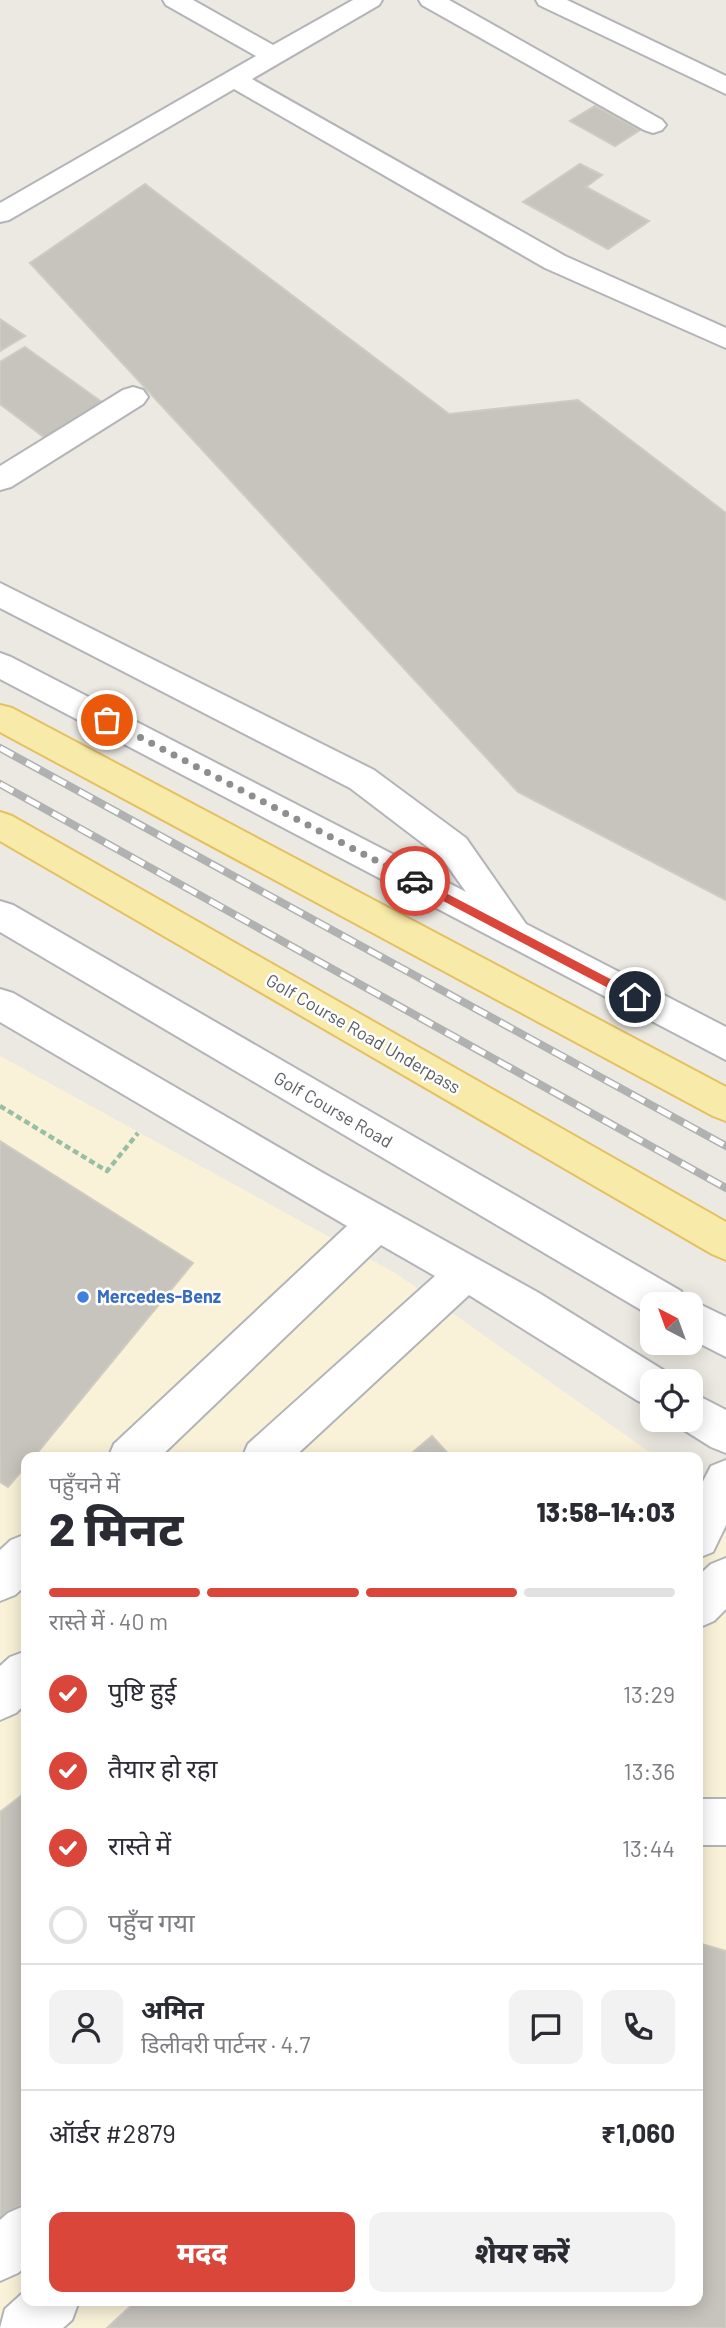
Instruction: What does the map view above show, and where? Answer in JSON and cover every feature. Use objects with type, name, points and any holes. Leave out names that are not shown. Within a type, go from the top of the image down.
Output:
[{"type":"main road","points":[[0,717],[726,1105]]},
{"type":"main road","name":"Golf Course Road Underpass","points":[[0,825],[726,1242]]},
{"type":"street","points":[[175,0],[274,56]]},
{"type":"street","points":[[0,214],[370,0]]},
{"type":"street","points":[[431,0],[653,125]]},
{"type":"street","points":[[548,0],[726,86]]},
{"type":"street","points":[[234,79],[555,262],[725,338]]},
{"type":"street","points":[[0,480],[133,397]]},
{"type":"street","points":[[0,594],[362,779],[454,848],[515,934]]},
{"type":"street","points":[[0,665],[726,1045]]},
{"type":"street","name":"Golf Course Road","points":[[0,915],[646,1292]]},
{"type":"street","points":[[0,1004],[525,1306],[640,1379]]},
{"type":"street","points":[[135,1452],[377,1223]]},
{"type":"street","points":[[270,1452],[466,1273]]},
{"type":"street","points":[[704,1325],[726,1338]]},
{"type":"street","points":[[703,1419],[726,1433]]},
{"type":"street","points":[[703,1526],[726,1480]]},
{"type":"street","points":[[0,1580],[21,1560]]},
{"type":"street","points":[[703,1601],[726,1579]]},
{"type":"street","points":[[0,1697],[21,1678]]},
{"type":"street","points":[[703,1822],[726,1822]]},
{"type":"street","points":[[0,2255],[21,2236]]},
{"type":"street","points":[[24,2328],[48,2306]]},
{"type":"path","points":[[0,1106],[107,1171],[164,1100]]},
{"type":"shaded area","points":[[0,1056],[397,1274],[649,1452],[21,1452],[21,2306],[703,2306],[703,1490],[726,1506],[726,2328],[0,2328]]},
{"type":"building","points":[[595,106],[640,130],[615,146],[570,121]]},
{"type":"building","points":[[580,164],[602,175],[586,187],[649,221],[608,249],[523,202]]},
{"type":"building","points":[[145,184],[449,414],[578,400],[726,513],[726,900],[518,792],[30,263]]},
{"type":"building","points":[[0,319],[25,336],[0,351]]},
{"type":"building","points":[[25,347],[103,403],[45,438],[0,404],[0,362]]},
{"type":"building","points":[[0,1141],[193,1263],[38,1452],[21,1452],[21,1472],[8,1487],[0,1482]]},
{"type":"building","points":[[432,1436],[447,1452],[413,1452]]},
{"type":"building","points":[[21,1796],[21,2204],[0,2222],[0,1812]]},
{"type":"building","points":[[703,1944],[726,1951],[726,2328],[107,2328],[131,2306],[703,2306]]},
{"type":"railway","points":[[0,748],[726,1146]]},
{"type":"railway","points":[[0,784],[726,1188]]},
{"type":"way so far","points":[[107,720],[415,881]]},
{"type":"place","name":"Mercedes-Benz","points":[[83,1297]]},
{"type":"route","points":[[415,881],[635,997]]}]
